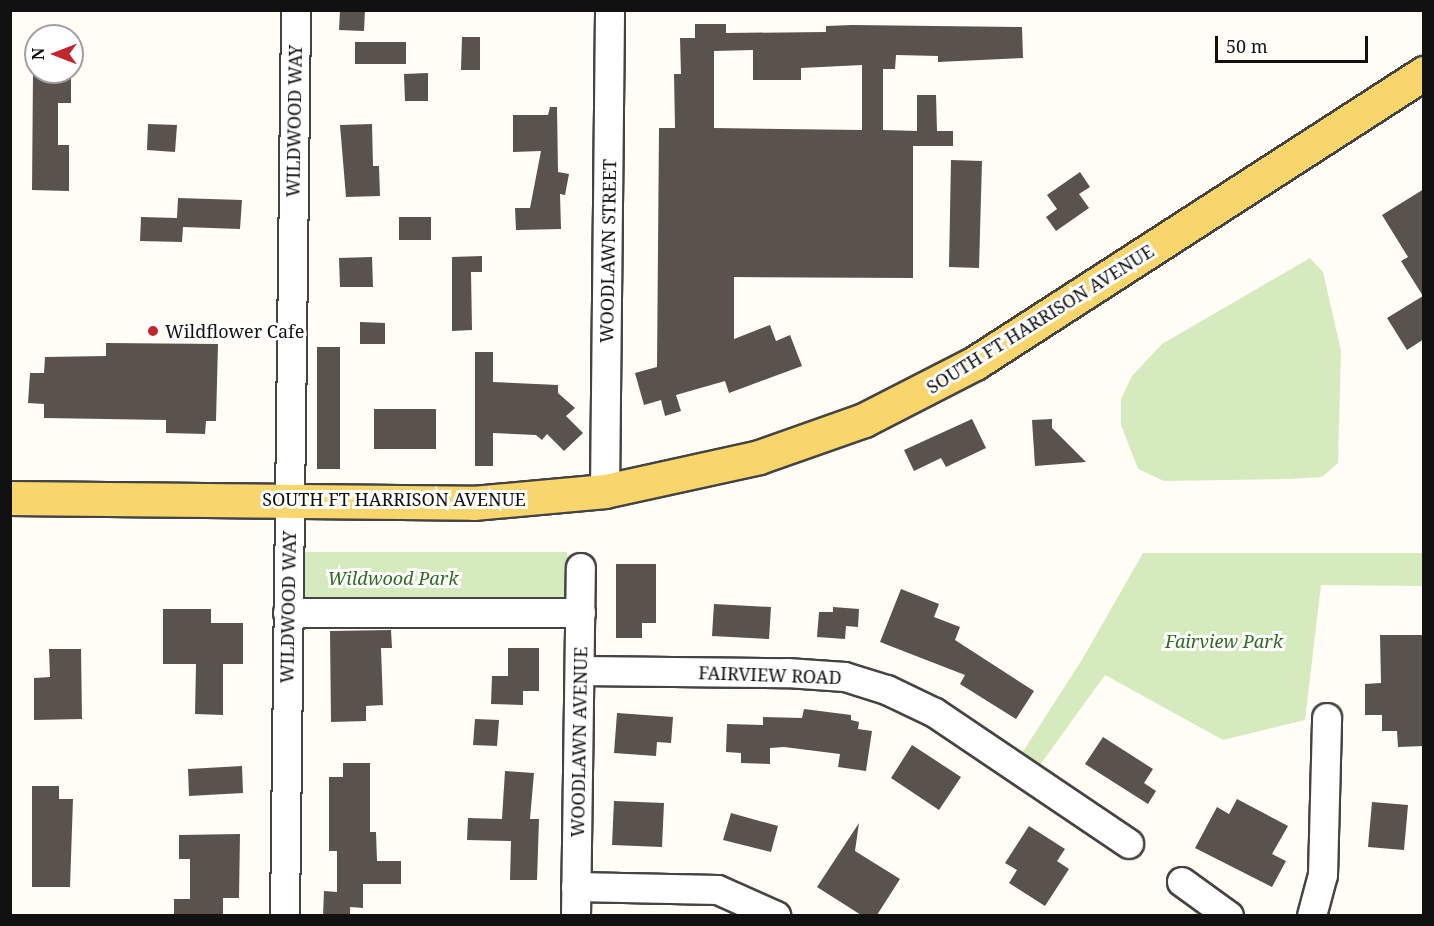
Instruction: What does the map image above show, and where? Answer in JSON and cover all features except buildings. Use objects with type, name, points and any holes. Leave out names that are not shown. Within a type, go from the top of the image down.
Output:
[{"type":"main road","name":"SOUTH FT HARRISON AVENUE","points":[[10,498],[473,503],[604,491],[690,474],[812,441],[924,392],[1039,323],[1424,73]]},
{"type":"street","name":"WILDWOOD WAY","points":[[285,915],[296,10]]},
{"type":"street","name":"WOODLAWN STREET","points":[[604,491],[610,10]]},
{"type":"street","name":"WOODLAWN AVENUE","points":[[576,915],[581,568]]},
{"type":"street","points":[[288,613],[581,613]]},
{"type":"street","name":"FAIRVIEW ROAD","points":[[580,671],[787,672],[845,677],[887,690],[935,713],[1129,844]]},
{"type":"street","points":[[1312,915],[1323,875],[1327,718]]},
{"type":"street","points":[[1182,882],[1229,915]]},
{"type":"street","points":[[576,887],[718,890],[776,915]]},
{"type":"green space","points":[[1310,258],[1323,272],[1341,351],[1338,463],[1322,477],[1290,479],[1164,481],[1138,469],[1121,425],[1121,399],[1132,376],[1162,344]]},
{"type":"green space","name":"Wildwood Park","points":[[298,552],[567,552],[570,598],[562,602],[304,600],[299,592]]},
{"type":"green space","name":"Fairview Park","points":[[1143,553],[1423,553],[1423,586],[1321,585],[1305,720],[1223,740],[1105,675],[1040,765],[1022,753],[1083,658]]},
{"type":"place","name":"Wildflower Cafe","points":[[153,331]]}]
